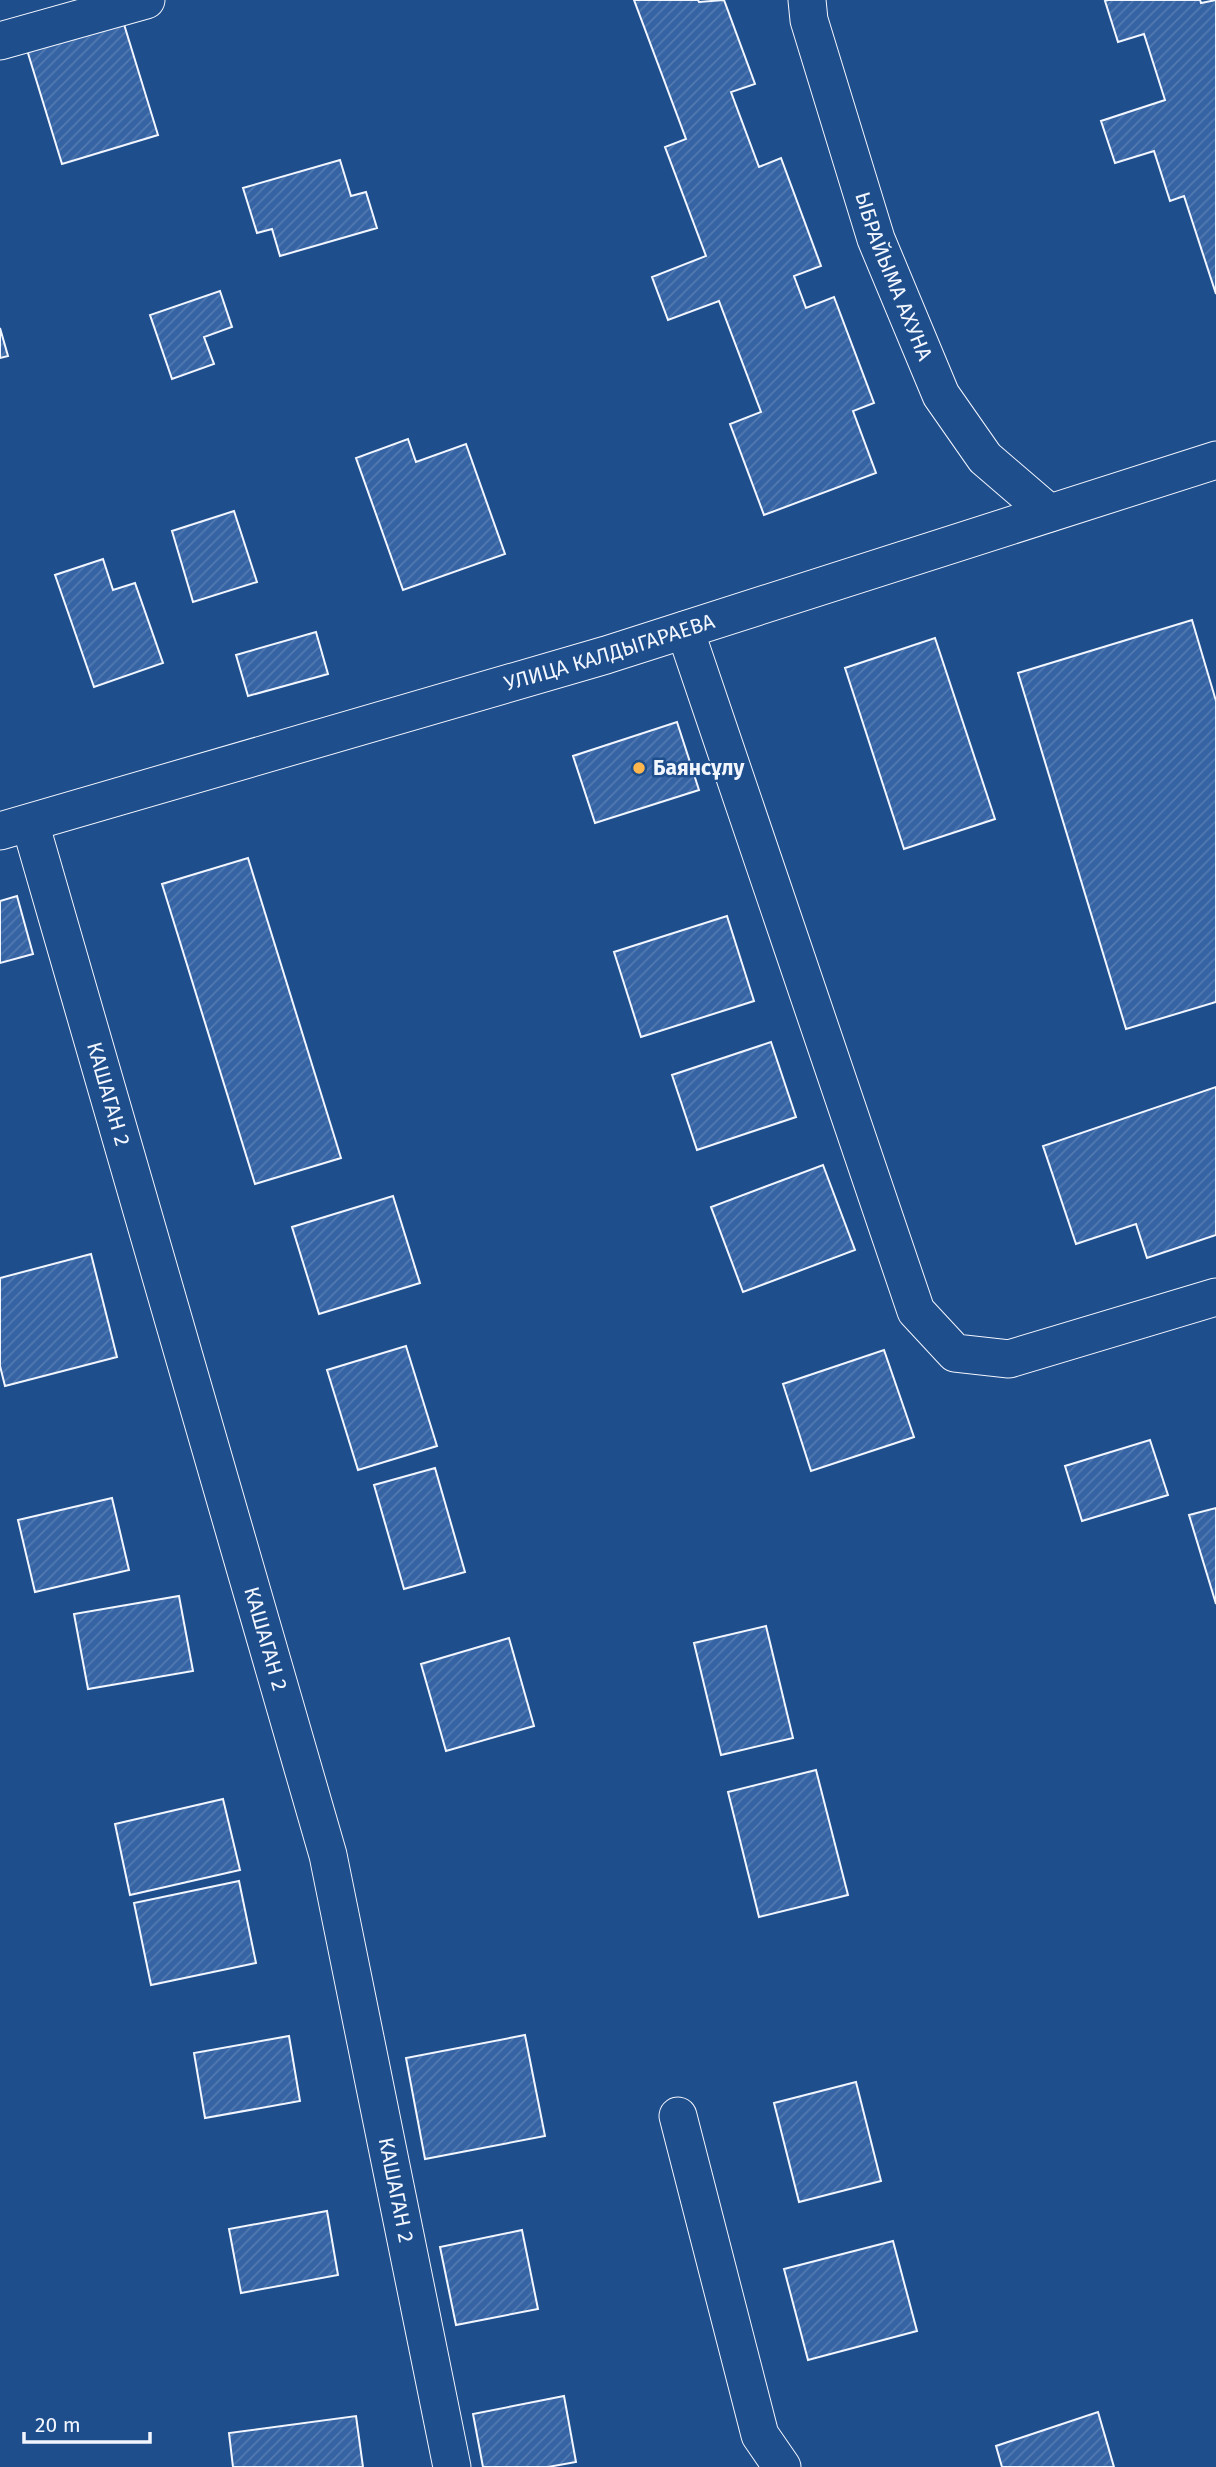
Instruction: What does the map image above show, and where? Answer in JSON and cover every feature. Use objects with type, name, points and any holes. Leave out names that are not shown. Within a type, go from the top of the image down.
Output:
[{"type":"street","points":[[0,41],[146,0]]},
{"type":"street","name":"ЫБРАЙЫМА АХУНА","points":[[807,0],[809,20],[876,239],[941,395],[985,458],[1049,513]]},
{"type":"street","name":"УЛИЦА КАЛДЫГАРАЕВА","points":[[15,827],[593,659],[1216,460]]},
{"type":"street","points":[[685,629],[916,1311],[955,1353],[1009,1359],[1216,1297]]},
{"type":"street","name":"КАШАГАН 2","points":[[15,827],[328,1855],[452,2467]]},
{"type":"street","points":[[678,2116],[760,2435],[782,2467]]},
{"type":"building","points":[[634,0],[724,0],[755,84],[731,92],[759,167],[781,158],[821,266],[794,276],[806,308],[834,297],[874,403],[853,411],[876,473],[764,515],[730,424],[761,412],[719,301],[668,320],[652,277],[706,256],[665,147],[686,139]]},
{"type":"building","points":[[1200,0],[1201,3],[1216,0],[1216,294],[1184,196],[1170,201],[1154,151],[1115,163],[1101,121],[1165,100],[1144,34],[1118,42],[1105,1]]},
{"type":"building","points":[[123,21],[158,135],[62,164],[27,50]]},
{"type":"building","points":[[340,160],[351,196],[366,192],[377,228],[280,256],[272,229],[257,233],[243,188]]},
{"type":"building","points":[[220,291],[232,327],[204,337],[214,364],[172,379],[150,315]]},
{"type":"building","points":[[0,328],[8,356],[0,358]]},
{"type":"building","points":[[408,439],[416,462],[466,444],[505,554],[403,590],[356,458]]},
{"type":"building","points":[[234,511],[257,582],[193,602],[172,531]]},
{"type":"building","points":[[103,559],[113,590],[135,583],[163,663],[94,687],[55,575]]},
{"type":"building","points":[[1192,620],[1216,701],[1216,1002],[1126,1029],[1018,673]]},
{"type":"building","points":[[316,632],[328,674],[248,696],[236,655]]},
{"type":"building","points":[[935,638],[995,819],[904,849],[845,668]]},
{"type":"building","points":[[677,722],[699,790],[595,823],[573,756]]},
{"type":"building","points":[[248,858],[341,1158],[255,1184],[162,884]]},
{"type":"building","points":[[17,896],[33,954],[0,963],[0,901]]},
{"type":"building","points":[[727,916],[754,1001],[641,1037],[614,952]]},
{"type":"building","points":[[771,1042],[796,1117],[697,1150],[672,1075]]},
{"type":"building","points":[[1216,1087],[1216,1235],[1147,1258],[1136,1224],[1076,1244],[1043,1146]]},
{"type":"building","points":[[823,1165],[855,1250],[743,1292],[711,1207]]},
{"type":"building","points":[[393,1196],[420,1283],[319,1314],[292,1227]]},
{"type":"building","points":[[91,1254],[117,1357],[5,1386],[0,1366],[0,1278]]},
{"type":"building","points":[[406,1346],[437,1446],[358,1470],[327,1370]]},
{"type":"building","points":[[884,1350],[914,1437],[811,1471],[783,1384]]},
{"type":"building","points":[[1150,1440],[1168,1495],[1082,1521],[1065,1466]]},
{"type":"building","points":[[435,1468],[465,1572],[404,1589],[374,1485]]},
{"type":"building","points":[[112,1498],[129,1570],[35,1592],[18,1520]]},
{"type":"building","points":[[1216,1508],[1216,1604],[1189,1515]]},
{"type":"building","points":[[179,1596],[193,1671],[88,1689],[74,1614]]},
{"type":"building","points":[[766,1626],[793,1738],[721,1755],[694,1643]]},
{"type":"building","points":[[509,1638],[534,1726],[446,1751],[421,1664]]},
{"type":"building","points":[[816,1770],[848,1895],[759,1917],[728,1792]]},
{"type":"building","points":[[223,1799],[240,1870],[130,1895],[115,1824]]},
{"type":"building","points":[[239,1881],[256,1963],[151,1985],[134,1903]]},
{"type":"building","points":[[525,2035],[545,2136],[425,2159],[406,2058]]},
{"type":"building","points":[[289,2036],[300,2101],[205,2118],[194,2053]]},
{"type":"building","points":[[856,2082],[881,2181],[799,2202],[774,2103]]},
{"type":"building","points":[[327,2211],[338,2275],[241,2293],[229,2229]]},
{"type":"building","points":[[522,2230],[538,2309],[456,2325],[440,2247]]},
{"type":"building","points":[[893,2241],[917,2331],[808,2360],[784,2269]]},
{"type":"building","points":[[564,2396],[576,2462],[548,2467],[483,2467],[473,2414]]},
{"type":"building","points":[[1098,2412],[1114,2467],[1002,2467],[996,2446]]},
{"type":"building","points":[[356,2416],[363,2467],[233,2467],[229,2433]]},
{"type":"place","name":"Баянсұлу","points":[[639,768]]}]
